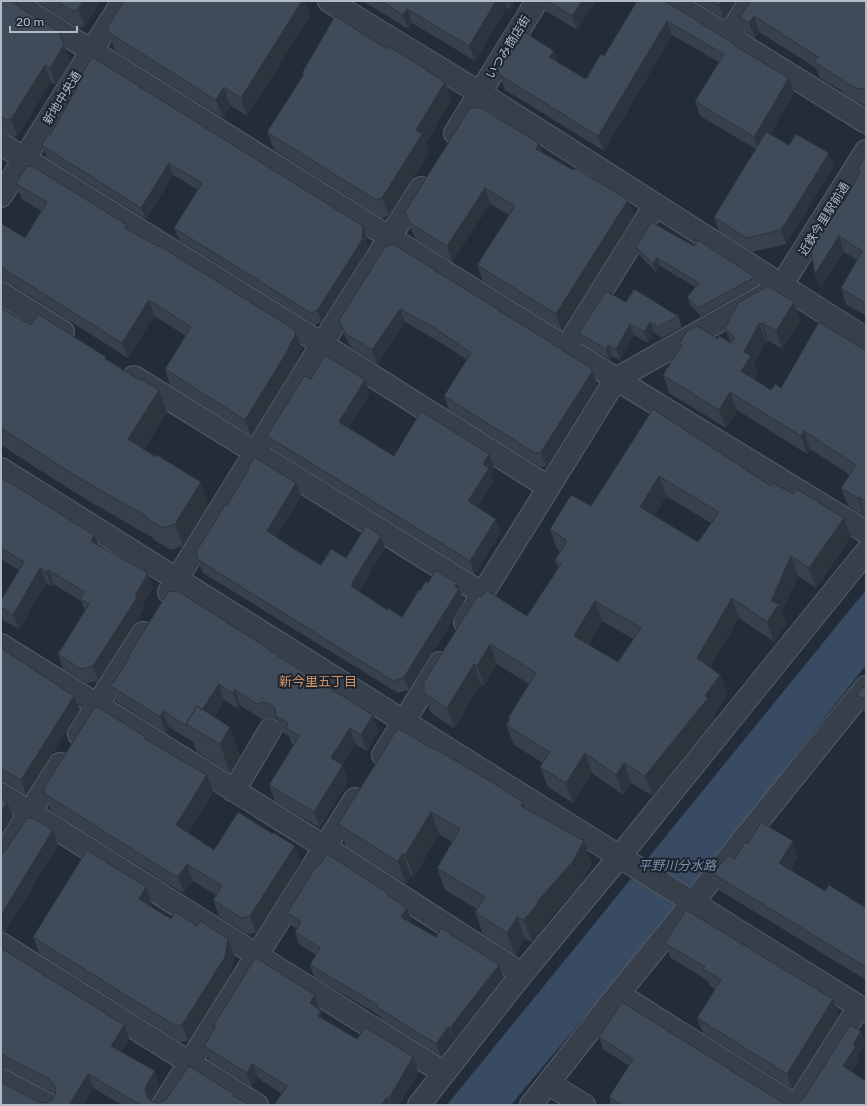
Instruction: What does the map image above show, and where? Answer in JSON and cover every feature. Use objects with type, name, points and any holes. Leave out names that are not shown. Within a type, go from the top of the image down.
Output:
[{"type":"street","points":[[12,1],[566,348],[866,532]]},
{"type":"street","name":"新地中央通","points":[[1,196],[123,1]]},
{"type":"street","points":[[328,1],[480,93],[866,339]]},
{"type":"street","name":"いつみ商店街","points":[[443,152],[537,1]]},
{"type":"street","points":[[671,1],[866,122]]},
{"type":"street","points":[[728,37],[750,1]]},
{"type":"street","points":[[1,144],[322,344],[548,488]]},
{"type":"street","name":"近鉄今里駅前通","points":[[781,286],[866,151]]},
{"type":"street","points":[[1,858],[177,580],[322,344],[431,172]]},
{"type":"street","points":[[566,348],[654,205]]},
{"type":"street","points":[[162,1105],[369,778],[616,379],[781,286]]},
{"type":"street","points":[[1,293],[81,344]]},
{"type":"street","points":[[114,365],[483,594]]},
{"type":"street","points":[[1,469],[694,902],[862,1009],[797,1105]]},
{"type":"street","points":[[419,1105],[522,974],[620,856],[866,552]]},
{"type":"street","points":[[1,645],[325,847],[522,974]]},
{"type":"street","points":[[531,1105],[549,1084],[618,994],[694,902],[866,687]]},
{"type":"street","points":[[234,791],[270,730]]},
{"type":"street","points":[[1,794],[444,1073]]},
{"type":"street","points":[[1,944],[257,1105]]},
{"type":"street","points":[[618,994],[794,1105]]},
{"type":"street","points":[[1,1080],[49,1105]]},
{"type":"street","points":[[549,1084],[584,1105]]},
{"type":"water","name":"平野川分水路","points":[[866,590],[866,665],[697,882],[511,1105],[447,1105]]},
{"type":"building","points":[[1,1],[10,1],[59,32],[64,45],[50,68],[45,65],[11,119],[7,120],[1,117]]},
{"type":"building","points":[[57,1],[83,1],[78,9],[72,11]]},
{"type":"building","points":[[124,1],[302,1],[241,98],[224,87],[216,100],[109,33],[107,28]]},
{"type":"building","points":[[381,1],[496,1],[469,46],[407,9],[403,15]]},
{"type":"building","points":[[548,1],[582,1],[572,16]]},
{"type":"building","points":[[637,1],[665,1],[736,45],[735,46],[789,78],[754,137],[695,101],[724,54],[667,21],[598,136],[500,75],[497,67],[520,29],[554,51],[549,57],[586,79],[601,54],[604,56]]},
{"type":"building","points":[[713,1],[721,1],[719,5]]},
{"type":"building","points":[[750,1],[866,1],[866,88],[857,89],[837,77],[814,62],[818,57],[754,16],[749,23],[740,17]]},
{"type":"building","points":[[335,16],[387,49],[389,46],[445,82],[416,130],[422,134],[382,198],[376,200],[267,132],[304,74],[302,73]]},
{"type":"building","points":[[92,57],[363,226],[362,240],[317,311],[311,313],[174,228],[202,183],[169,163],[141,208],[42,145],[48,134],[50,135],[77,88],[73,86]]},
{"type":"building","points":[[470,108],[481,108],[539,143],[536,149],[573,170],[575,168],[628,200],[556,314],[477,265],[515,206],[485,188],[447,246],[410,223],[405,212]]},
{"type":"building","points":[[766,132],[789,145],[796,134],[829,153],[781,230],[747,238],[714,217]]},
{"type":"building","points":[[866,156],[866,304],[841,288],[862,251],[839,236],[815,274],[810,248],[826,223],[828,224],[842,201],[844,202],[860,172],[857,170]]},
{"type":"building","points":[[32,166],[127,225],[125,228],[159,247],[160,246],[295,330],[296,334],[282,360],[245,420],[165,369],[191,327],[149,300],[122,343],[1,267],[1,223],[25,238],[47,202],[16,184],[26,167]]},
{"type":"building","points":[[651,222],[694,246],[698,240],[755,277],[698,308],[687,297],[699,283],[657,258],[653,264],[636,247]]},
{"type":"building","points":[[393,244],[591,368],[592,372],[541,452],[535,453],[444,396],[471,353],[438,330],[400,309],[372,350],[346,334],[339,320],[385,247]]},
{"type":"building","points":[[768,286],[794,302],[776,331],[763,323],[759,323],[744,352],[751,356],[741,371],[771,390],[775,384],[781,388],[819,322],[866,351],[866,502],[841,488],[856,465],[804,431],[801,436],[730,392],[719,410],[663,375],[682,345],[679,344],[687,331],[697,326],[718,339],[719,336],[731,343],[735,338],[725,328],[738,303]]},
{"type":"building","points":[[634,289],[678,316],[658,327],[650,322],[644,332],[630,324],[616,349],[608,345],[606,349],[579,333],[606,291],[626,302]]},
{"type":"building","points":[[1,308],[31,325],[38,314],[106,357],[105,359],[159,390],[128,439],[156,457],[157,455],[201,482],[175,524],[163,528],[146,518],[146,516],[81,479],[1,428]]},
{"type":"building","points":[[325,355],[365,380],[339,422],[394,456],[421,411],[489,454],[483,464],[489,468],[468,501],[496,519],[470,561],[267,436],[304,376],[311,379]]},
{"type":"building","points":[[653,409],[771,486],[773,483],[793,494],[797,489],[844,518],[809,568],[791,556],[771,601],[779,604],[767,622],[732,598],[697,658],[720,675],[705,696],[708,698],[645,776],[624,763],[616,775],[585,753],[566,783],[540,767],[550,752],[506,725],[510,719],[508,718],[536,673],[490,644],[477,666],[474,664],[447,708],[424,693],[424,682],[478,595],[482,597],[486,590],[527,616],[561,564],[555,560],[567,541],[550,529],[571,495],[591,506]],"holes":[[[659,476],[719,512],[698,542],[640,507]],[[595,601],[641,628],[618,662],[574,636]]]},
{"type":"building","points":[[254,457],[296,483],[267,531],[291,547],[321,565],[331,549],[346,558],[366,526],[381,536],[351,586],[387,610],[388,608],[402,617],[419,590],[420,591],[426,581],[428,583],[436,570],[457,583],[454,586],[459,589],[404,677],[393,681],[198,560],[196,552],[225,505],[227,506]]},
{"type":"building","points":[[1,477],[94,535],[91,541],[148,573],[135,596],[138,596],[93,666],[81,669],[58,654],[89,604],[80,599],[85,592],[48,570],[46,572],[40,568],[13,615],[1,607],[1,600],[24,562],[1,548]]},
{"type":"building","points":[[178,591],[276,655],[373,715],[361,735],[350,728],[331,758],[343,765],[314,812],[269,785],[299,736],[286,728],[288,723],[276,716],[275,708],[271,704],[264,702],[257,704],[235,690],[233,693],[219,684],[202,710],[197,706],[186,724],[187,726],[163,711],[160,717],[111,686],[130,657],[127,658],[168,592]]},
{"type":"building","points":[[1,648],[74,696],[21,780],[1,768]]},
{"type":"building","points":[[866,684],[866,700],[857,695]]},
{"type":"building","points":[[197,706],[230,727],[220,744],[186,724]]},
{"type":"building","points":[[95,707],[146,737],[145,739],[207,775],[176,825],[214,850],[238,812],[295,846],[250,916],[241,918],[213,900],[222,886],[187,864],[178,877],[45,794],[44,788]]},
{"type":"building","points":[[398,728],[498,786],[523,802],[521,806],[584,841],[573,861],[537,902],[538,903],[524,920],[517,917],[507,933],[475,912],[485,897],[437,868],[460,829],[431,812],[405,855],[403,853],[398,862],[338,824]]},
{"type":"building","points":[[1,798],[7,802],[1,812]]},
{"type":"building","points":[[27,818],[33,818],[53,830],[1,915],[1,855],[6,850]]},
{"type":"building","points":[[761,822],[793,841],[779,863],[825,891],[829,885],[866,908],[866,967],[713,874],[728,855],[735,859],[745,842],[748,844]]},
{"type":"building","points":[[87,850],[146,887],[139,899],[171,919],[175,912],[197,926],[200,921],[228,939],[225,957],[182,1025],[174,1025],[33,937]]},
{"type":"building","points":[[327,854],[389,894],[388,896],[407,908],[401,917],[436,937],[441,928],[499,965],[450,1028],[448,1027],[436,1044],[377,1007],[378,1005],[310,965],[320,948],[295,932],[301,922],[287,913],[317,865],[319,866]]},
{"type":"building","points":[[686,910],[833,999],[787,1074],[697,1018],[721,980],[703,969],[705,967],[665,943]]},
{"type":"building","points":[[1,948],[124,1025],[111,1046],[155,1071],[145,1090],[147,1097],[151,1101],[157,1103],[163,1102],[189,1066],[234,1094],[233,1096],[250,1105],[141,1105],[88,1074],[69,1105],[1,1105],[1,1082],[38,1102],[45,1103],[51,1101],[55,1096],[56,1090],[54,1084],[49,1079],[1,1054]]},
{"type":"building","points":[[258,959],[315,995],[310,1003],[321,1011],[318,1016],[357,1039],[365,1027],[413,1057],[389,1098],[387,1097],[381,1105],[274,1105],[287,1086],[252,1064],[247,1073],[204,1046],[216,1026],[213,1026],[254,960]]},
{"type":"building","points":[[622,1002],[788,1105],[622,1105],[609,1097],[633,1059],[599,1037]]},
{"type":"building","points":[[850,1025],[861,1031],[853,1044],[856,1046],[843,1066],[866,1081],[866,1105],[789,1105],[798,1104],[803,1099]]},
{"type":"district","name":"新今里五丁目","points":[[318,681]]}]
